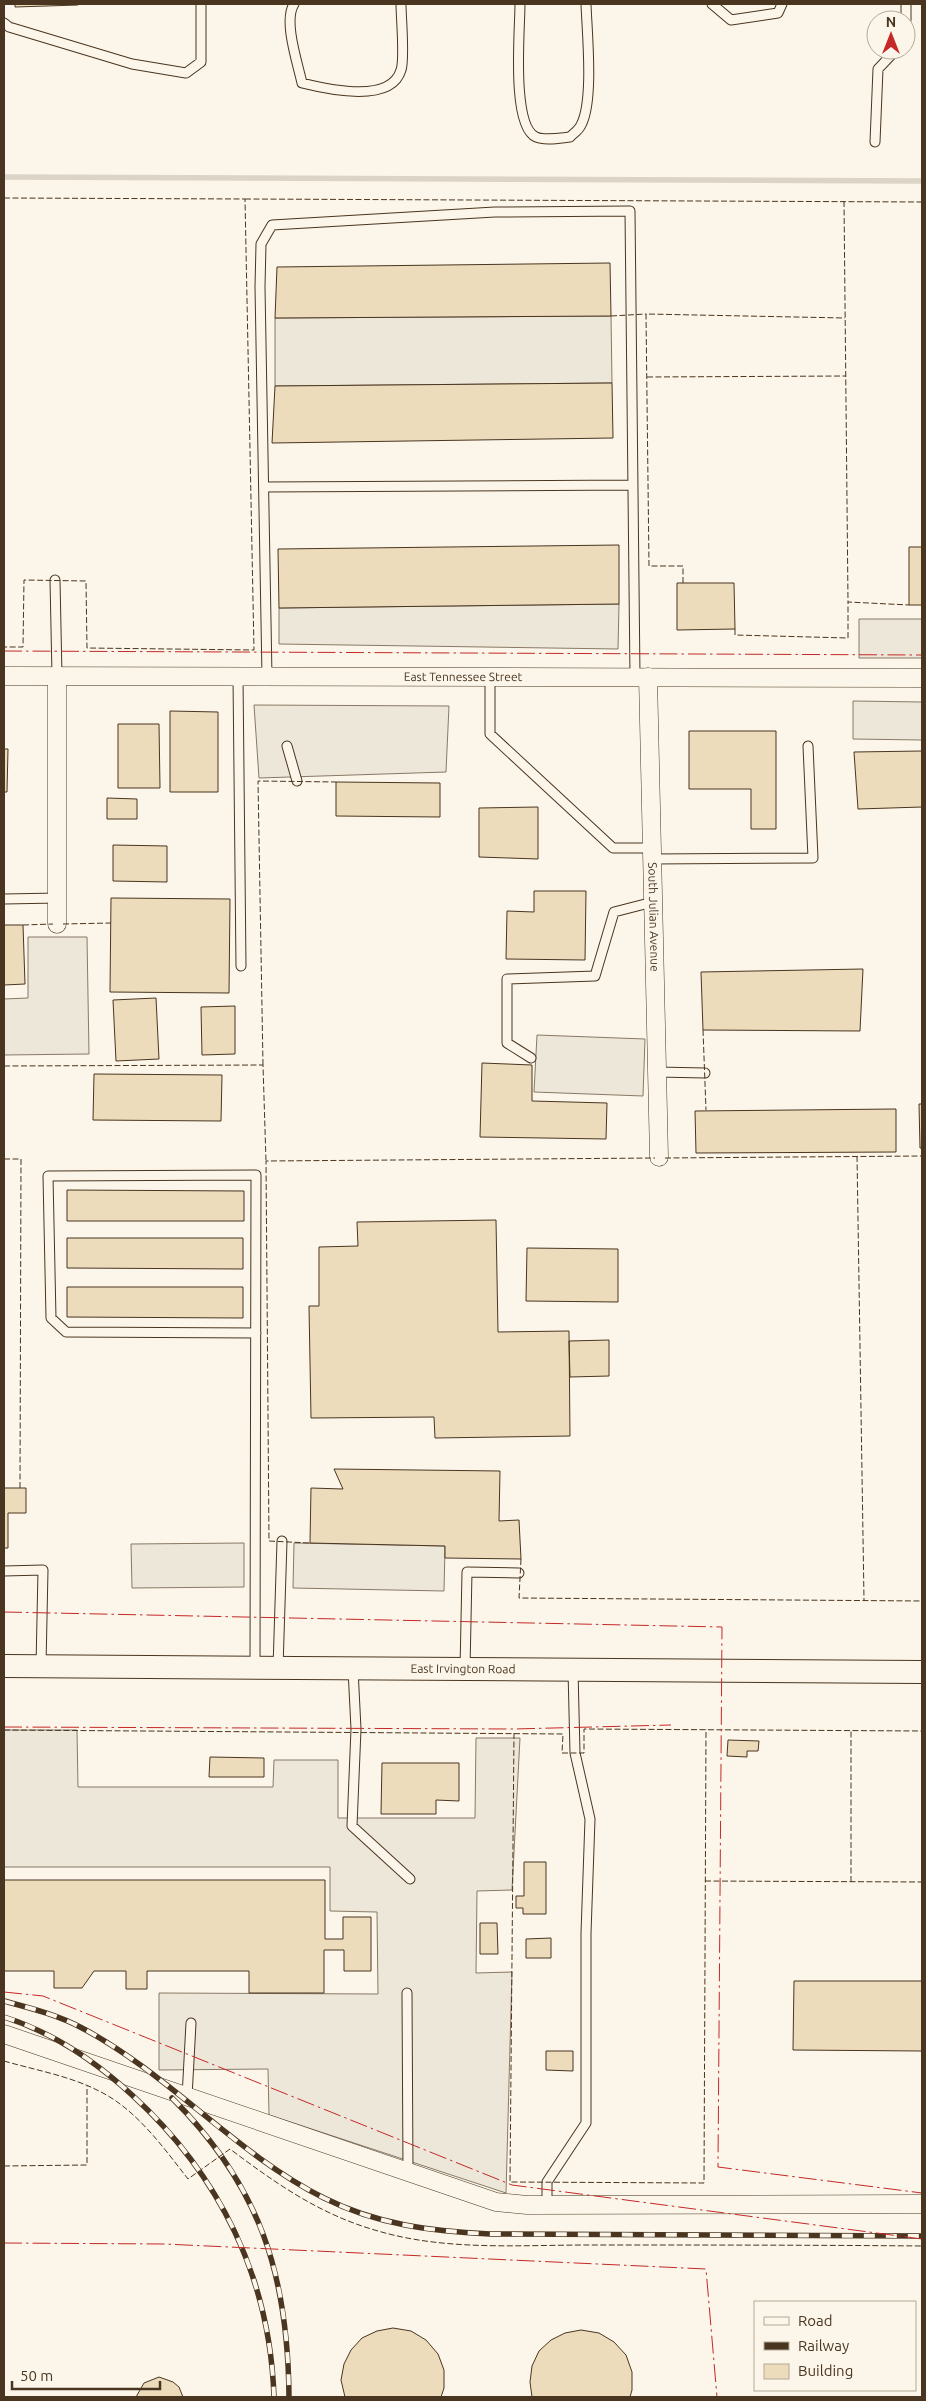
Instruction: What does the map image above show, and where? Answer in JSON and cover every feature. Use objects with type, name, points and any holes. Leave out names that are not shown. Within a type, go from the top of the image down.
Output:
[{"type":"street","name":"East Tennessee Street","points":[[4,676],[922,678]]},
{"type":"street","points":[[57,676],[57,924]]},
{"type":"street","name":"South Julian Avenue","points":[[641,677],[652,854],[659,1157]]},
{"type":"street","name":"East Irvington Road","points":[[4,1666],[922,1672]]},
{"type":"street","points":[[4,2034],[496,2202],[547,2205],[922,2204]]},
{"type":"lane","points":[[4,23],[8,27],[132,64],[186,73],[201,62],[201,4]]},
{"type":"lane","points":[[294,4],[290,9],[291,34],[302,83],[334,91],[372,91],[395,81],[401,69],[401,4]]},
{"type":"lane","points":[[520,4],[519,91],[522,117],[529,132],[537,138],[570,137],[581,126],[585,113],[588,86],[586,4]]},
{"type":"lane","points":[[712,4],[731,20],[778,13],[782,4]]},
{"type":"lane","points":[[876,142],[878,69],[887,60]]},
{"type":"lane","points":[[267,676],[261,244],[272,225],[494,212],[630,211],[632,485],[641,677]]},
{"type":"lane","points":[[264,487],[632,485]]},
{"type":"lane","points":[[55,580],[57,676]]},
{"type":"lane","points":[[238,676],[241,966]]},
{"type":"lane","points":[[490,677],[490,734],[613,848],[652,854],[813,858],[808,746]]},
{"type":"lane","points":[[286,746],[297,781]]},
{"type":"lane","points":[[4,899],[58,898]]},
{"type":"lane","points":[[531,1058],[507,1043],[507,979],[595,976],[614,912],[653,902]]},
{"type":"lane","points":[[657,1072],[704,1072]]},
{"type":"lane","points":[[255,1668],[256,1333],[256,1175],[48,1176],[51,1318],[66,1332],[256,1333]]},
{"type":"lane","points":[[278,1668],[282,1541]]},
{"type":"lane","points":[[4,1571],[43,1570],[41,1666]]},
{"type":"lane","points":[[465,1669],[468,1572],[519,1573]]},
{"type":"lane","points":[[354,1668],[356,1730],[352,1826],[410,1879]]},
{"type":"lane","points":[[547,2205],[547,2182],[586,2123],[586,1933],[590,1819],[575,1753],[573,1670]]},
{"type":"lane","points":[[407,1993],[408,2171]]},
{"type":"lane","points":[[187,2097],[191,2023]]},
{"type":"shaded area","points":[[611,316],[612,383],[275,386],[275,318]]},
{"type":"shaded area","points":[[619,604],[618,649],[279,644],[279,608]]},
{"type":"shaded area","points":[[859,619],[922,619],[922,658],[859,658]]},
{"type":"shaded area","points":[[853,701],[922,702],[922,740],[853,739]]},
{"type":"shaded area","points":[[254,705],[449,706],[446,772],[259,778]]},
{"type":"shaded area","points":[[28,937],[87,937],[89,1054],[4,1055],[4,999],[28,998]]},
{"type":"shaded area","points":[[537,1035],[645,1039],[643,1096],[534,1092]]},
{"type":"shaded area","points":[[244,1543],[244,1587],[132,1588],[131,1544]]},
{"type":"shaded area","points":[[294,1543],[445,1546],[444,1591],[293,1588]]},
{"type":"shaded area","points":[[4,1730],[77,1730],[78,1787],[273,1787],[274,1760],[338,1760],[338,1818],[475,1818],[476,1738],[520,1738],[512,1890],[477,1891],[476,1973],[512,1972],[506,2193],[269,2115],[268,2069],[159,2070],[159,1993],[378,1994],[377,1912],[330,1911],[330,1867],[4,1867]]},
{"type":"building","points":[[15,4],[78,4],[78,5],[15,7]]},
{"type":"building","points":[[610,263],[611,316],[275,318],[277,267]]},
{"type":"building","points":[[612,383],[613,438],[272,443],[275,386]]},
{"type":"building","points":[[619,545],[619,604],[279,608],[278,549]]},
{"type":"building","points":[[909,547],[922,547],[922,605],[909,605]]},
{"type":"building","points":[[677,583],[734,583],[735,629],[677,630]]},
{"type":"building","points":[[170,711],[218,712],[218,792],[170,792]]},
{"type":"building","points":[[118,724],[159,724],[160,788],[118,788]]},
{"type":"building","points":[[689,731],[776,731],[776,829],[751,829],[751,789],[689,789]]},
{"type":"building","points":[[4,749],[8,749],[7,792],[4,792]]},
{"type":"building","points":[[922,751],[922,807],[858,809],[854,752]]},
{"type":"building","points":[[336,782],[440,783],[440,817],[336,816]]},
{"type":"building","points":[[107,798],[137,799],[137,819],[107,819]]},
{"type":"building","points":[[538,807],[538,859],[479,857],[479,808]]},
{"type":"building","points":[[113,845],[167,846],[167,882],[113,881]]},
{"type":"building","points":[[534,891],[586,891],[585,960],[506,959],[507,911],[534,912]]},
{"type":"building","points":[[111,898],[230,899],[229,993],[110,992]]},
{"type":"building","points":[[4,925],[23,925],[25,984],[4,985]]},
{"type":"building","points":[[863,969],[860,1031],[703,1030],[701,972]]},
{"type":"building","points":[[156,998],[159,1059],[116,1061],[113,1000]]},
{"type":"building","points":[[235,1006],[235,1054],[202,1055],[201,1007]]},
{"type":"building","points":[[482,1063],[532,1065],[532,1101],[607,1103],[606,1139],[480,1137]]},
{"type":"building","points":[[94,1074],[222,1075],[221,1121],[93,1120]]},
{"type":"building","points":[[919,1104],[922,1104],[922,1148],[920,1148]]},
{"type":"building","points":[[896,1109],[896,1152],[696,1153],[695,1111]]},
{"type":"building","points":[[67,1190],[244,1191],[244,1221],[67,1221]]},
{"type":"building","points":[[496,1220],[498,1332],[569,1331],[570,1436],[435,1438],[434,1417],[311,1418],[309,1306],[319,1306],[319,1247],[358,1246],[357,1222]]},
{"type":"building","points":[[67,1238],[243,1238],[243,1269],[67,1268]]},
{"type":"building","points":[[527,1248],[618,1249],[618,1302],[526,1301]]},
{"type":"building","points":[[67,1287],[243,1287],[243,1318],[67,1317]]},
{"type":"building","points":[[609,1340],[609,1376],[570,1377],[569,1341]]},
{"type":"building","points":[[334,1469],[500,1471],[499,1521],[519,1520],[521,1559],[445,1558],[445,1546],[310,1543],[311,1488],[343,1489]]},
{"type":"building","points":[[4,1488],[26,1488],[26,1513],[8,1513],[8,1548],[4,1548]]},
{"type":"building","points":[[728,1740],[759,1741],[758,1751],[747,1751],[747,1757],[727,1756]]},
{"type":"building","points":[[210,1757],[264,1758],[264,1777],[209,1777]]},
{"type":"building","points":[[382,1763],[459,1763],[459,1801],[436,1800],[436,1814],[381,1814]]},
{"type":"building","points":[[524,1862],[546,1862],[546,1914],[523,1914],[523,1908],[516,1908],[516,1896],[524,1896]]},
{"type":"building","points":[[4,1880],[325,1880],[325,1939],[343,1939],[343,1917],[371,1917],[371,1971],[344,1971],[344,1950],[324,1950],[324,1993],[249,1993],[249,1971],[147,1971],[147,1989],[126,1989],[126,1971],[94,1971],[82,1988],[54,1988],[54,1971],[4,1971]]},
{"type":"building","points":[[480,1923],[497,1923],[498,1954],[480,1954]]},
{"type":"building","points":[[551,1938],[551,1958],[526,1958],[526,1939]]},
{"type":"building","points":[[794,1981],[922,1981],[922,2051],[793,2050]]},
{"type":"building","points":[[546,2051],[573,2051],[573,2071],[546,2070]]},
{"type":"building","points":[[393,2328],[411,2331],[426,2340],[438,2354],[444,2370],[444,2388],[441,2397],[345,2397],[341,2380],[344,2364],[351,2350],[362,2338],[377,2331]]},
{"type":"building","points":[[581,2330],[599,2333],[614,2342],[626,2355],[632,2372],[630,2397],[532,2397],[530,2382],[532,2366],[539,2351],[551,2340],[565,2333]]},
{"type":"building","points":[[159,2377],[173,2382],[179,2387],[183,2397],[136,2397],[144,2383]]},
{"type":"waterway","points":[[4,177],[922,181]]},
{"type":"railway","points":[[4,2001],[73,2023],[114,2047],[174,2090],[261,2159],[292,2180],[324,2198],[364,2215],[405,2225],[447,2231],[490,2234],[922,2236]]},
{"type":"railway","points":[[4,2017],[56,2039],[103,2070],[132,2095],[163,2126],[191,2159],[215,2194],[251,2270],[262,2311],[270,2353],[274,2397]]},
{"type":"railway","points":[[172,2098],[202,2131],[227,2165],[247,2199],[263,2234],[275,2272],[283,2311],[289,2397]]},
{"type":"fence","points":[[4,198],[245,199],[254,650],[87,648],[86,581],[24,580],[23,647],[4,647]]},
{"type":"fence","points":[[245,199],[922,202]]},
{"type":"fence","points":[[844,201],[848,602]]},
{"type":"fence","points":[[611,316],[646,314]]},
{"type":"fence","points":[[683,583],[683,566],[649,566],[646,314],[845,318]]},
{"type":"fence","points":[[647,377],[846,376]]},
{"type":"fence","points":[[735,629],[735,635],[848,638],[848,602],[909,605]]},
{"type":"fence","points":[[263,1065],[258,781],[336,782]]},
{"type":"fence","points":[[63,924],[111,923]]},
{"type":"fence","points":[[23,925],[53,924]]},
{"type":"fence","points":[[703,1030],[706,1110]]},
{"type":"fence","points":[[4,1066],[263,1065],[266,1161]]},
{"type":"fence","points":[[857,1156],[864,1600]]},
{"type":"fence","points":[[665,1158],[922,1156]]},
{"type":"fence","points":[[309,1543],[269,1541],[266,1161],[655,1158]]},
{"type":"fence","points":[[4,1159],[21,1159],[20,1488]]},
{"type":"fence","points":[[521,1559],[519,1598],[922,1601]]},
{"type":"fence","points":[[4,1730],[563,1734],[562,1753],[584,1753],[584,1729],[922,1731]]},
{"type":"fence","points":[[514,1733],[510,2182],[704,2183],[706,1729]]},
{"type":"fence","points":[[851,1730],[851,1882]]},
{"type":"fence","points":[[705,1881],[922,1882]]},
{"type":"fence","points":[[4,2061],[76,2081],[112,2099],[137,2118],[188,2179],[230,2149],[283,2187],[319,2208],[357,2224],[404,2237],[430,2242],[483,2246],[922,2246]]},
{"type":"fence","points":[[4,2166],[87,2165],[87,2086]]},
{"type":"power","points":[[4,651],[922,655]]},
{"type":"power","points":[[4,1612],[722,1627],[718,2167],[922,2193]]},
{"type":"power","points":[[4,1727],[514,1729],[671,1725]]},
{"type":"power","points":[[4,1992],[43,1996],[512,2185],[922,2239]]},
{"type":"power","points":[[4,2243],[164,2244],[706,2269],[717,2397]]}]
